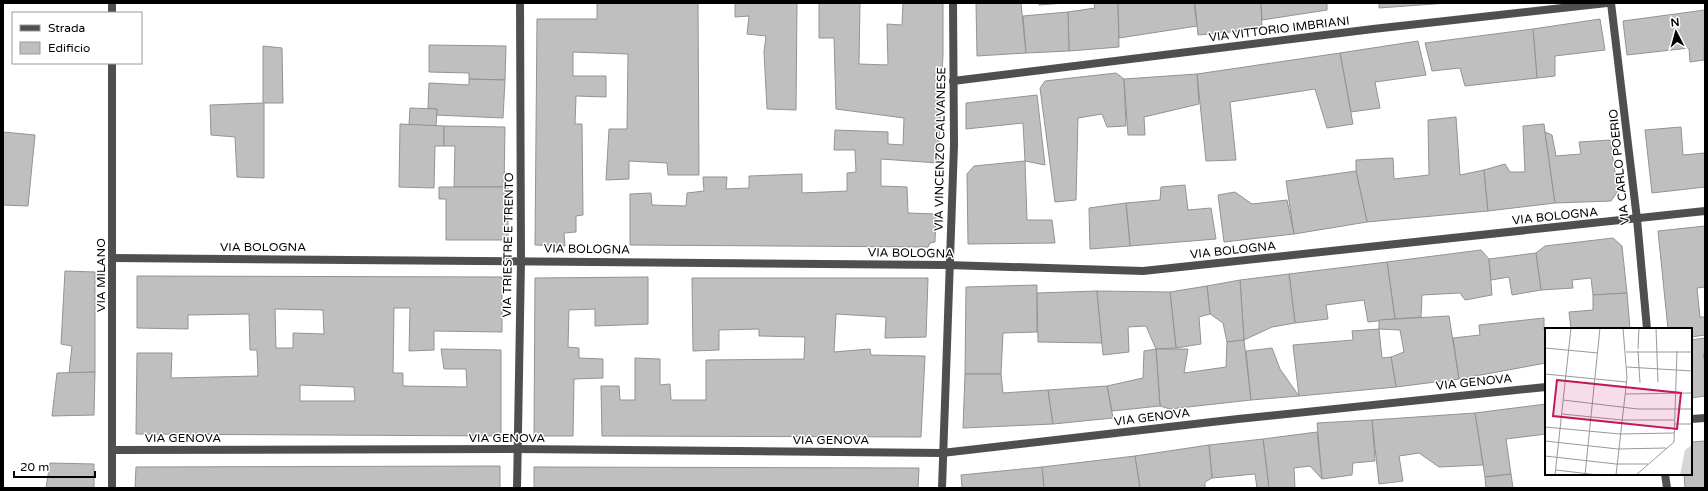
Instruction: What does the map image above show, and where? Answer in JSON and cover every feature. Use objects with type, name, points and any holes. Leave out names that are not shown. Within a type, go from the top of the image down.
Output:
[{"type":"street","name":"VIA TRIESTRE E TRENTO","points":[[517,488],[521,260],[520,3]]},
{"type":"street","name":"VIA VINCENZO CALVANESE","points":[[942,488],[948,265],[954,145],[953,3]]},
{"type":"street","name":"VIA VITTORIO IMBRIANI","points":[[954,81],[1365,30],[1607,3]]},
{"type":"street","name":"VIA CARLO POERIO","points":[[1611,3],[1637,219],[1647,328]]},
{"type":"street","name":"VIA MILANO","points":[[112,64],[112,488]]},
{"type":"street","name":"VIA BOLOGNA","points":[[113,258],[521,260],[948,265],[1144,271],[1705,211]]},
{"type":"street","name":"VIA GENOVA","points":[[112,450],[517,449],[942,453],[1238,419],[1545,387]]},
{"type":"street","points":[[1692,419],[1705,418]]},
{"type":"street","points":[[1665,475],[1667,488]]},
{"type":"building","points":[[597,3],[698,3],[699,175],[668,175],[667,163],[629,161],[629,179],[606,180],[609,129],[627,129],[628,54],[573,52],[573,76],[606,76],[606,97],[576,96],[575,124],[582,124],[583,215],[576,216],[576,232],[564,233],[565,246],[535,245],[537,19],[597,19]]},
{"type":"building","points":[[735,3],[797,3],[796,110],[767,109],[764,52],[766,36],[747,34],[749,16],[735,17]]},
{"type":"building","points":[[819,3],[860,3],[859,64],[888,65],[887,24],[902,25],[903,3],[943,3],[943,54],[938,163],[881,159],[881,186],[907,187],[908,213],[936,214],[935,242],[930,243],[928,247],[630,245],[630,194],[651,193],[652,205],[686,206],[687,193],[704,191],[703,177],[727,177],[726,189],[749,188],[749,176],[802,174],[802,193],[847,191],[847,173],[856,172],[855,150],[834,150],[835,130],[888,132],[888,144],[903,145],[904,118],[836,109],[834,38],[819,38]]},
{"type":"building","points":[[976,3],[1021,3],[1026,53],[977,56]]},
{"type":"building","points":[[1039,3],[1065,3],[1039,5]]},
{"type":"building","points":[[1094,3],[1118,3],[1119,47],[1069,51],[1068,12],[1095,8]]},
{"type":"building","points":[[1118,3],[1194,3],[1197,26],[1119,38]]},
{"type":"building","points":[[1195,3],[1261,3],[1262,29],[1198,35]]},
{"type":"building","points":[[1261,3],[1327,3],[1327,10],[1262,20]]},
{"type":"building","points":[[1379,3],[1447,3],[1379,8]]},
{"type":"building","points":[[1705,10],[1704,60],[1690,62],[1689,48],[1627,55],[1623,21]]},
{"type":"building","points":[[1068,12],[1069,51],[1026,53],[1023,16]]},
{"type":"building","points":[[1600,19],[1605,50],[1555,56],[1555,76],[1537,78],[1533,29]]},
{"type":"building","points":[[1533,29],[1537,78],[1465,86],[1460,68],[1432,71],[1425,43]]},
{"type":"building","points":[[1418,41],[1426,75],[1375,82],[1380,108],[1351,112],[1340,53]]},
{"type":"building","points":[[429,45],[506,46],[505,80],[469,79],[469,73],[429,72]]},
{"type":"building","points":[[263,46],[282,48],[283,103],[264,103],[264,178],[237,177],[235,137],[211,135],[210,105],[263,103]]},
{"type":"building","points":[[1340,53],[1353,124],[1327,128],[1315,89],[1230,102],[1236,160],[1206,161],[1197,74]]},
{"type":"building","points":[[1116,73],[1124,79],[1126,126],[1107,127],[1102,114],[1078,118],[1076,200],[1055,202],[1040,88],[1045,81]]},
{"type":"building","points":[[1197,74],[1199,104],[1144,117],[1145,135],[1128,135],[1124,79]]},
{"type":"building","points":[[469,79],[505,80],[503,118],[436,115],[437,109],[428,108],[429,83],[469,85]]},
{"type":"building","points":[[1037,95],[1045,165],[1025,161],[1023,123],[966,129],[966,103]]},
{"type":"building","points":[[410,108],[437,109],[436,126],[409,125]]},
{"type":"building","points":[[1456,117],[1460,175],[1484,170],[1488,211],[1367,222],[1356,171],[1356,160],[1393,158],[1394,179],[1429,175],[1428,120]]},
{"type":"building","points":[[400,124],[444,126],[444,146],[435,146],[434,188],[399,187]]},
{"type":"building","points":[[1544,124],[1555,203],[1488,211],[1484,170],[1505,164],[1510,172],[1525,172],[1523,126]]},
{"type":"building","points":[[444,126],[505,127],[504,187],[454,187],[455,146],[444,146]]},
{"type":"building","points":[[1681,127],[1683,155],[1705,153],[1705,187],[1652,193],[1645,130]]},
{"type":"building","points":[[3,132],[35,135],[28,206],[3,205]]},
{"type":"building","points":[[1545,132],[1552,135],[1556,156],[1581,154],[1579,142],[1610,140],[1618,191],[1611,201],[1555,203]]},
{"type":"building","points":[[1025,161],[1027,220],[1052,220],[1055,243],[968,244],[967,174],[974,166]]},
{"type":"building","points":[[1356,171],[1367,222],[1294,234],[1286,181]]},
{"type":"building","points":[[1185,185],[1188,210],[1211,208],[1216,239],[1130,246],[1126,203],[1160,200],[1161,187]]},
{"type":"building","points":[[439,187],[508,187],[508,240],[446,240],[446,199],[439,199]]},
{"type":"building","points":[[1235,192],[1252,204],[1287,200],[1294,234],[1224,242],[1218,195]]},
{"type":"building","points":[[1126,203],[1130,246],[1090,249],[1089,208]]},
{"type":"building","points":[[1705,226],[1705,287],[1697,288],[1700,317],[1705,317],[1705,335],[1692,337],[1692,328],[1668,328],[1658,231]]},
{"type":"building","points":[[1613,238],[1622,246],[1627,293],[1593,295],[1591,278],[1572,280],[1573,288],[1541,290],[1536,253],[1545,246]]},
{"type":"building","points":[[1481,250],[1489,259],[1492,295],[1465,300],[1460,293],[1422,295],[1421,317],[1395,319],[1387,262]]},
{"type":"building","points":[[1536,253],[1541,290],[1512,295],[1509,277],[1491,280],[1489,259]]},
{"type":"building","points":[[1387,262],[1395,319],[1368,322],[1364,300],[1326,305],[1328,319],[1295,323],[1289,274]]},
{"type":"building","points":[[65,271],[95,272],[95,372],[69,373],[72,346],[61,344]]},
{"type":"building","points":[[1289,274],[1295,323],[1272,327],[1244,340],[1240,280]]},
{"type":"building","points":[[137,276],[502,277],[502,332],[434,331],[434,350],[409,351],[410,308],[394,308],[393,373],[403,373],[403,386],[467,387],[466,369],[444,369],[441,349],[501,350],[501,436],[136,434],[137,353],[172,353],[171,378],[258,376],[257,350],[250,350],[249,314],[188,315],[188,329],[137,328]],"holes":[[[275,309],[323,310],[324,334],[293,333],[293,348],[276,348]],[[300,385],[354,387],[355,401],[300,401]]]},
{"type":"building","points":[[648,277],[648,324],[595,326],[595,309],[569,310],[568,347],[579,348],[579,358],[603,359],[603,378],[574,379],[573,436],[534,436],[535,278]]},
{"type":"building","points":[[692,278],[928,278],[926,337],[885,338],[886,317],[836,314],[834,352],[870,349],[871,355],[925,356],[921,437],[602,436],[601,386],[619,386],[620,400],[635,400],[635,358],[660,359],[660,385],[670,384],[671,400],[706,400],[706,360],[804,359],[805,337],[759,336],[759,329],[719,330],[719,350],[693,351]]},
{"type":"building","points":[[1240,280],[1244,340],[1227,342],[1223,323],[1210,314],[1207,286]]},
{"type":"building","points":[[1037,285],[1037,332],[1003,333],[1001,374],[965,374],[966,287]]},
{"type":"building","points":[[1207,286],[1210,314],[1199,317],[1201,344],[1176,348],[1170,292]]},
{"type":"building","points":[[1097,291],[1102,343],[1038,342],[1037,293]]},
{"type":"building","points":[[1097,291],[1170,292],[1176,348],[1156,349],[1146,326],[1128,327],[1129,352],[1103,355]]},
{"type":"building","points":[[1627,293],[1630,328],[1571,328],[1569,312],[1593,310],[1593,295]]},
{"type":"building","points":[[1449,316],[1459,379],[1396,387],[1391,357],[1404,352],[1400,330],[1379,329],[1379,320]]},
{"type":"building","points":[[1544,318],[1545,363],[1459,379],[1453,338],[1480,335],[1479,325]]},
{"type":"building","points":[[1379,329],[1382,358],[1391,357],[1396,387],[1299,396],[1293,345],[1353,340],[1352,331]]},
{"type":"building","points":[[1705,338],[1705,354],[1703,354],[1705,362],[1705,396],[1692,398],[1692,340]]},
{"type":"building","points":[[1244,340],[1251,400],[1170,409],[1160,406],[1156,349],[1188,349],[1184,373],[1226,367],[1227,342]]},
{"type":"building","points":[[1272,348],[1280,369],[1299,396],[1251,400],[1246,351]]},
{"type":"building","points":[[1156,349],[1160,406],[1112,411],[1107,386],[1143,378],[1144,351]]},
{"type":"building","points":[[95,372],[94,415],[52,416],[57,373]]},
{"type":"building","points":[[965,374],[1001,374],[1003,393],[1048,390],[1053,424],[963,428]]},
{"type":"building","points":[[1107,386],[1113,418],[1053,424],[1048,390]]},
{"type":"building","points":[[1545,404],[1545,434],[1506,439],[1511,474],[1485,477],[1475,413]]},
{"type":"building","points":[[1475,413],[1483,465],[1439,467],[1419,453],[1399,456],[1403,481],[1379,484],[1372,420]]},
{"type":"building","points":[[1372,420],[1375,461],[1353,463],[1352,475],[1322,479],[1317,423]]},
{"type":"building","points":[[1317,432],[1322,479],[1310,466],[1294,468],[1295,488],[1269,488],[1263,439]]},
{"type":"building","points":[[1263,439],[1269,488],[1257,488],[1255,474],[1212,478],[1209,445]]},
{"type":"building","points":[[1705,441],[1705,488],[1685,488],[1684,475],[1692,475],[1692,442]]},
{"type":"building","points":[[1209,445],[1212,478],[1205,482],[1205,488],[1140,488],[1135,456]]},
{"type":"building","points":[[1135,456],[1140,488],[1044,488],[1042,467]]},
{"type":"building","points":[[50,463],[94,464],[94,488],[46,488]]},
{"type":"building","points":[[500,466],[500,488],[135,488],[136,467]]},
{"type":"building","points":[[534,467],[919,468],[918,488],[534,488]]},
{"type":"building","points":[[1042,467],[1044,488],[962,488],[961,475]]},
{"type":"building","points":[[1511,474],[1513,488],[1486,488],[1485,477]]}]
